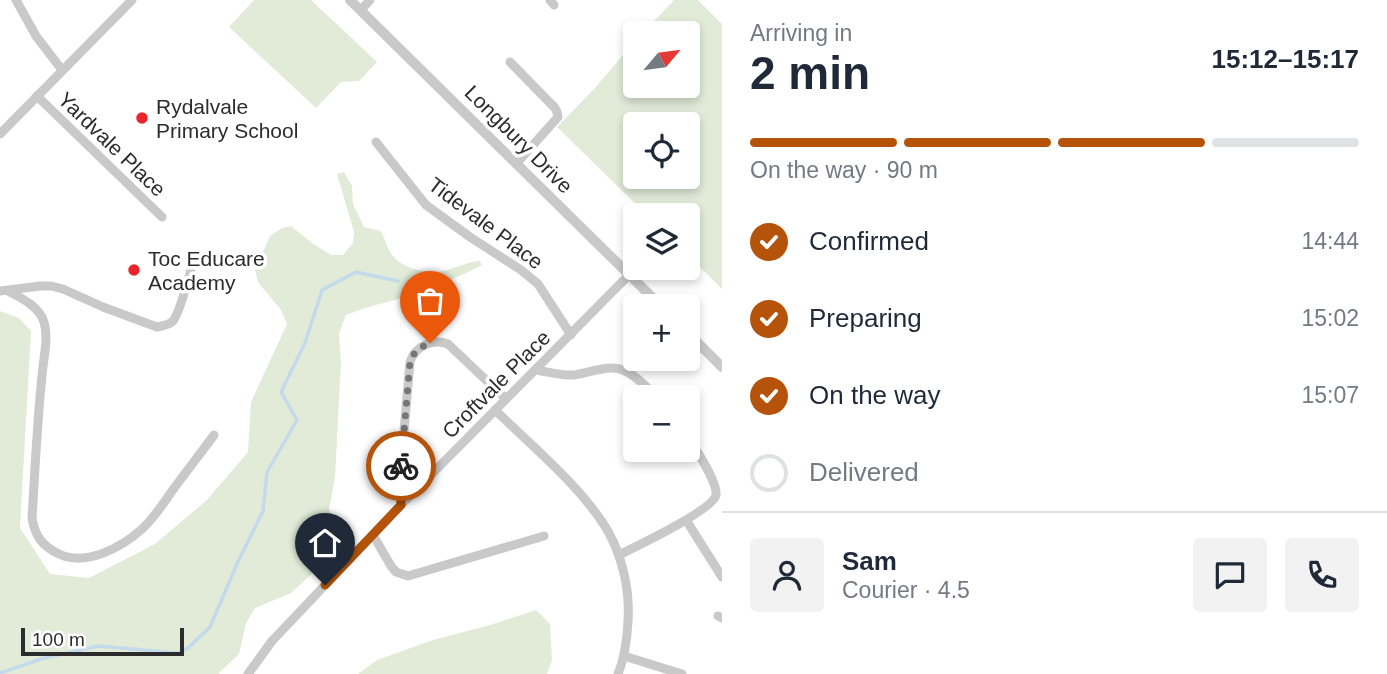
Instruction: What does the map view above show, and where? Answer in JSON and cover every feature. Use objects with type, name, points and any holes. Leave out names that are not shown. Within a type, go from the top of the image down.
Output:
[{"type":"street","points":[[16,0],[36,36],[62,70]]},
{"type":"street","points":[[0,134],[132,0]]},
{"type":"street","name":"Longbury Drive","points":[[350,0],[623,269]]},
{"type":"street","points":[[361,10],[370,0]]},
{"type":"street","points":[[510,62],[555,108],[558,117],[516,164]]},
{"type":"street","name":"Yardvale Place","points":[[37,96],[162,217]]},
{"type":"street","name":"Tidevale Place","points":[[376,142],[426,205],[538,284],[571,335]]},
{"type":"street","points":[[4,291],[51,286],[157,327],[173,320],[193,262]]},
{"type":"street","name":"Croftvale Place","points":[[248,674],[272,641],[401,505],[624,280]]},
{"type":"street","name":"Longbury Drive","points":[[634,280],[649,294]]},
{"type":"street","points":[[4,291],[27,302],[44,322],[46,340],[32,518],[39,541],[50,550],[66,558],[83,558],[107,551],[132,537],[153,517],[214,435]]},
{"type":"street","points":[[401,505],[401,454],[410,362],[416,350],[437,341],[448,344],[506,399]]},
{"type":"street","points":[[700,345],[722,367]]},
{"type":"street","points":[[536,370],[572,375],[620,368],[644,385]]},
{"type":"street","points":[[495,410],[569,482],[609,533],[619,555],[627,586],[629,611],[624,656],[618,674]]},
{"type":"street","points":[[619,555],[686,520],[714,500],[714,484],[700,458]]},
{"type":"street","points":[[686,520],[722,577]]},
{"type":"street","points":[[373,535],[396,572],[408,576],[544,536]]},
{"type":"street","points":[[624,656],[682,674]]},
{"type":"green space","points":[[254,0],[311,0],[377,62],[359,81],[341,82],[316,108],[229,27]]},
{"type":"green space","points":[[674,0],[698,0],[722,24],[722,289],[700,267],[700,203],[635,203],[557,127],[623,55],[623,98],[700,98],[700,21],[654,21]]},
{"type":"green space","points":[[344,172],[352,186],[353,204],[364,227],[381,231],[391,253],[402,264],[430,272],[480,261],[482,265],[405,297],[346,315],[339,333],[341,362],[335,477],[329,510],[343,545],[291,593],[255,608],[246,623],[239,654],[218,674],[0,674],[0,311],[19,318],[31,331],[20,528],[50,574],[89,578],[155,544],[207,500],[248,452],[251,402],[287,324],[281,310],[258,282],[255,269],[270,236],[291,226],[331,255],[343,255],[353,243],[354,232],[337,174]]},
{"type":"green space","points":[[536,610],[550,624],[552,660],[547,674],[358,674],[377,660],[433,640]]},
{"type":"waterway","points":[[0,673],[44,658],[98,646],[177,653],[188,648],[210,627],[263,511],[267,472],[297,420],[281,392],[305,343],[322,290],[356,272],[398,281]]},
{"type":"way so far","points":[[401,466],[410,362],[416,350],[430,343]]},
{"type":"place","name":"Rydalvale Primary School","points":[[142,118]]},
{"type":"place","name":"Toc Educare Academy","points":[[134,270]]},
{"type":"route","points":[[325,585],[401,505],[401,466]]}]
